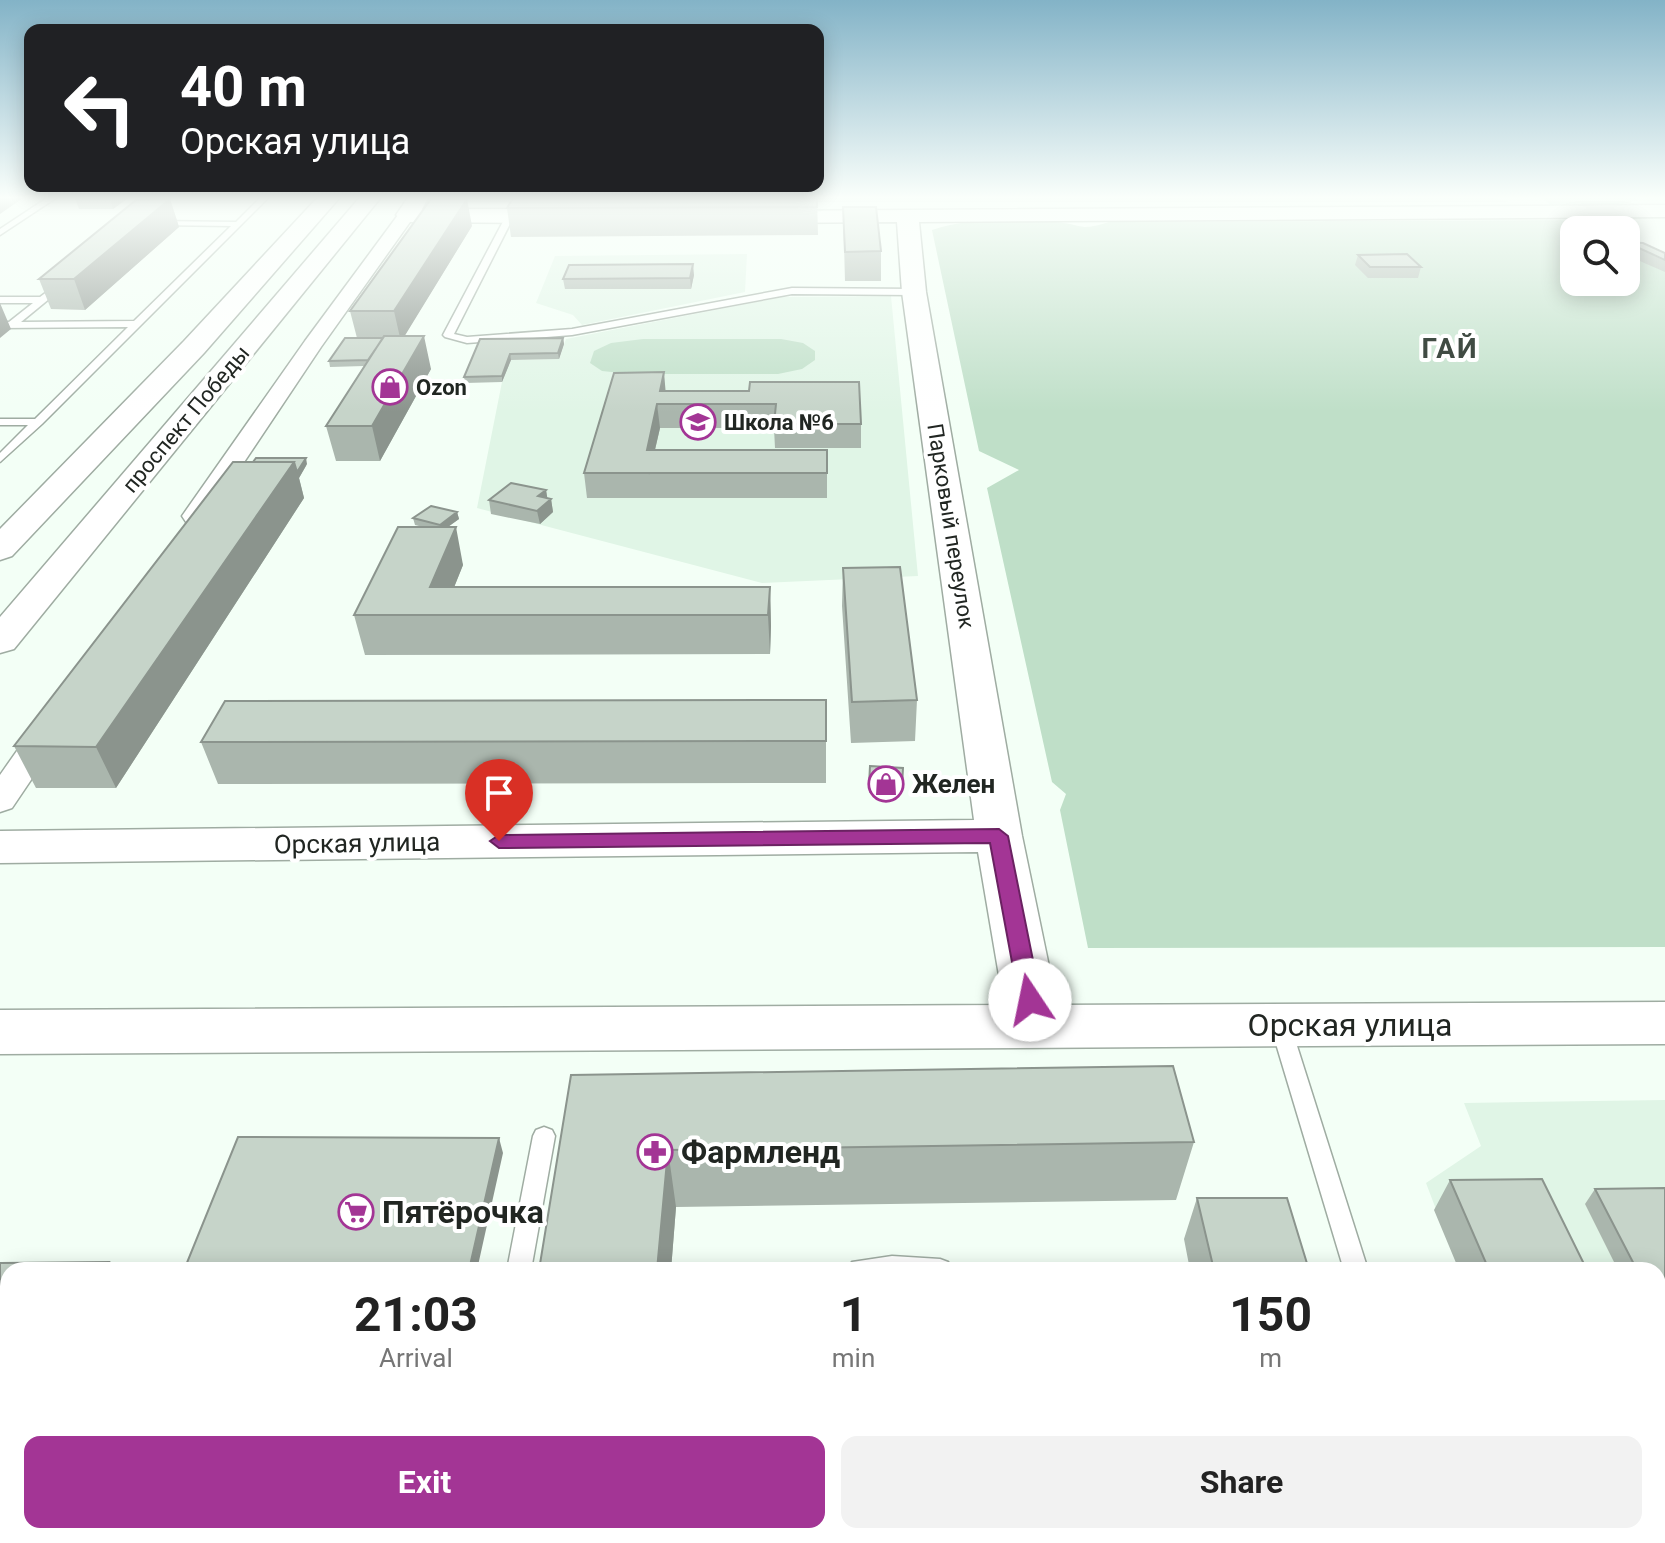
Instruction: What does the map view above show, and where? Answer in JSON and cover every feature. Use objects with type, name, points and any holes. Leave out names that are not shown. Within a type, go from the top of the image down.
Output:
[{"type":"main road","name":"проспект Победы","points":[[0,549],[266,268]]},
{"type":"main road","name":"проспект Победы","points":[[0,641],[312,268]]},
{"type":"main road","name":"Парковый переулок","points":[[912,268],[999,836]]},
{"type":"main road","name":"Орская улица","points":[[0,847],[999,836]]},
{"type":"main road","points":[[999,836],[1035,1027]]},
{"type":"main road","name":"Орская улица","points":[[0,1032],[1665,1023]]},
{"type":"street","points":[[178,540],[368,268]]},
{"type":"street","points":[[0,800],[62,709]]},
{"type":"lane","points":[[0,459],[194,268]]},
{"type":"lane","points":[[483,268],[448,335],[467,340],[572,332],[792,291],[914,292]]},
{"type":"lane","points":[[6,325],[77,271]]},
{"type":"lane","points":[[0,300],[42,300]]},
{"type":"lane","points":[[6,325],[137,324]]},
{"type":"lane","points":[[0,422],[38,422]]},
{"type":"lane","points":[[1281,1026],[1354,1262]]},
{"type":"lane","points":[[520,1262],[544,1136]]},
{"type":"shaded area","points":[[550,268],[746,268],[745,292],[582,325],[573,315],[536,303]]},
{"type":"shaded area","points":[[940,268],[1560,268],[1560,296],[1640,296],[1640,268],[1665,268],[1665,947],[1088,948],[1060,810],[1066,794],[1052,782],[987,488],[1019,470],[979,451]]},
{"type":"shaded area","name":"Школа №6","points":[[891,296],[918,576],[762,583],[477,508],[502,382],[511,360],[559,359],[566,339],[782,297]]},
{"type":"shaded area","points":[[643,339],[781,339],[803,343],[815,351],[815,360],[802,369],[778,374],[631,374],[602,371],[590,363],[594,351],[611,343]]},
{"type":"shaded area","points":[[1665,1100],[1665,1262],[1456,1262],[1426,1183],[1481,1146],[1464,1103]]},
{"type":"building","points":[[52,268],[87,268],[74,279],[39,279]]},
{"type":"building","points":[[381,268],[422,268],[394,311],[350,311]]},
{"type":"building","points":[[568,268],[692,268],[690,278],[563,279]]},
{"type":"building","points":[[384,336],[424,336],[372,426],[326,426]]},
{"type":"building","points":[[345,338],[383,338],[368,360],[329,361]]},
{"type":"building","points":[[563,338],[558,353],[510,354],[502,376],[464,377],[480,339]]},
{"type":"building","points":[[664,372],[660,391],[749,391],[750,382],[859,382],[861,424],[774,424],[776,404],[657,404],[647,450],[827,450],[827,473],[584,473],[614,373]]},
{"type":"building","points":[[256,458],[306,458],[297,472],[294,462],[253,462]]},
{"type":"building","points":[[233,462],[294,462],[96,747],[14,746]]},
{"type":"building","points":[[511,483],[546,490],[538,496],[551,499],[537,511],[489,500]]},
{"type":"building","points":[[431,506],[457,512],[440,525],[413,518]]},
{"type":"building","points":[[398,527],[456,527],[430,587],[770,587],[768,615],[354,615]]},
{"type":"building","points":[[900,567],[917,700],[852,702],[843,568]]},
{"type":"building","points":[[826,700],[826,741],[201,742],[225,701]]},
{"type":"building","points":[[870,766],[903,768],[902,787],[869,785]]},
{"type":"building","points":[[1173,1066],[1194,1142],[668,1150],[658,1262],[540,1262],[571,1075]]},
{"type":"building","name":"Пятёрочка","points":[[238,1137],[499,1138],[471,1262],[187,1262]]},
{"type":"building","points":[[1542,1179],[1583,1262],[1486,1262],[1450,1180]]},
{"type":"building","points":[[1665,1188],[1665,1262],[1633,1262],[1595,1189]]},
{"type":"building","points":[[1197,1198],[1287,1198],[1307,1262],[1212,1262]]},
{"type":"place","name":"Ozon","points":[[390,387]]},
{"type":"place","name":"Школа №6","points":[[698,422]]},
{"type":"place","name":"Желен","points":[[886,784]]},
{"type":"place","name":"Фармленд","points":[[655,1152]]},
{"type":"place","name":"Пятёрочка","points":[[356,1212]]},
{"type":"district","name":"ГАЙ","points":[[1450,348]]},
{"type":"route","points":[[499,841],[999,836],[1030,1000]]}]
